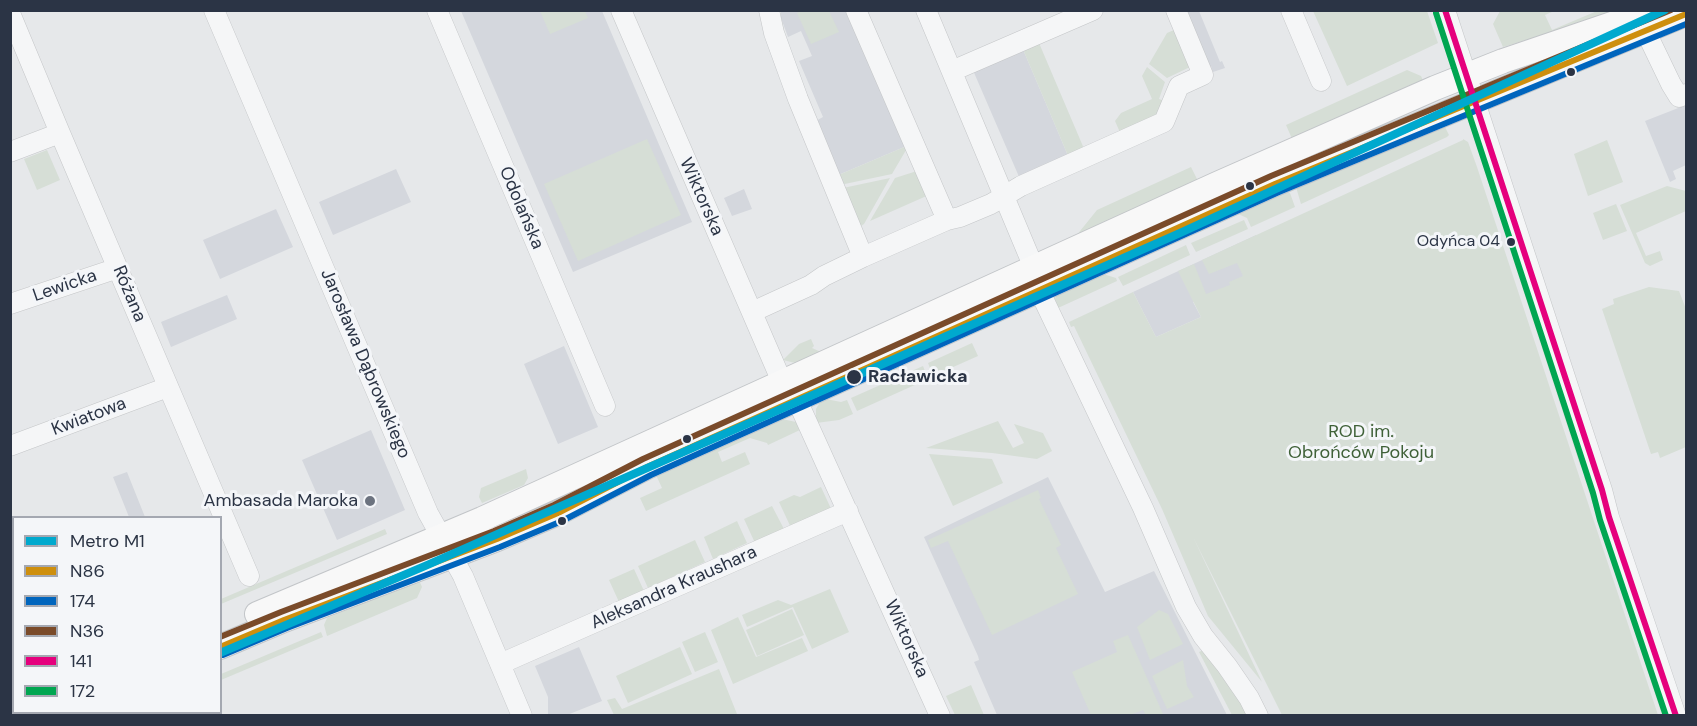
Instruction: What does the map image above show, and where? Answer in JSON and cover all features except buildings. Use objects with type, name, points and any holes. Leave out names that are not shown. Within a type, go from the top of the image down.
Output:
[{"type":"main road","points":[[1036,279],[1217,184],[1467,75],[1650,21],[1686,14]]},
{"type":"main road","points":[[222,646],[305,612],[1036,279],[1474,101],[1650,21]]},
{"type":"main road","points":[[222,628],[446,546]]},
{"type":"street","name":"Jarosława Dąbrowskiego","points":[[214,10],[428,513],[463,576],[522,716]]},
{"type":"street","name":"Odolańska","points":[[436,10],[605,406]]},
{"type":"street","name":"Wiktorska","points":[[621,10],[752,312],[848,511],[940,716]]},
{"type":"street","points":[[769,10],[774,33],[798,99],[863,257]]},
{"type":"street","points":[[855,10],[947,220]]},
{"type":"street","points":[[926,10],[997,177],[1036,279],[1143,508],[1186,607],[1203,636],[1233,674],[1258,716]]},
{"type":"street","points":[[952,71],[1093,10]]},
{"type":"street","points":[[752,312],[811,285],[863,257],[947,220],[960,217],[1164,122],[1179,86],[1203,75],[1176,10]]},
{"type":"street","points":[[1291,10],[1321,81]]},
{"type":"street","points":[[1445,10],[1676,716]]},
{"type":"street","name":"Różana","points":[[10,13],[249,576]]},
{"type":"street","points":[[1650,21],[1671,84],[1679,97],[1686,94]]},
{"type":"street","points":[[10,152],[60,133]]},
{"type":"street","name":"Lewicka","points":[[10,304],[118,267]]},
{"type":"street","name":"Kwiatowa","points":[[10,446],[168,387]]},
{"type":"street","name":"Aleksandra Kraushara","points":[[500,664],[848,511]]},
{"type":"street","points":[[1682,716],[1686,714]]},
{"type":"shaded area","points":[[461,11],[602,11],[692,222],[573,272]]},
{"type":"shaded area","points":[[781,11],[852,11],[909,145],[836,176],[814,122],[823,117],[799,61],[812,56],[801,31],[788,37],[781,18]]},
{"type":"shaded area","points":[[1181,11],[1199,11],[1220,62],[1222,61],[1225,68],[1213,72],[1211,66],[1204,69]]},
{"type":"shaded area","points":[[1022,47],[1069,158],[1020,179],[972,68]]},
{"type":"shaded area","points":[[1686,105],[1686,165],[1673,171],[1676,179],[1670,182],[1645,121]]},
{"type":"shaded area","points":[[396,169],[411,202],[333,235],[319,202]]},
{"type":"shaded area","points":[[744,189],[752,209],[732,216],[724,198]]},
{"type":"shaded area","points":[[276,209],[293,247],[220,279],[203,240]]},
{"type":"shaded area","points":[[1256,235],[1270,273],[1193,302],[1201,317],[1156,337],[1133,292]]},
{"type":"shaded area","points":[[227,295],[237,319],[171,347],[161,322]]},
{"type":"shaded area","points":[[564,346],[598,427],[558,444],[524,364]]},
{"type":"shaded area","points":[[371,430],[405,510],[337,540],[302,460]]},
{"type":"shaded area","points":[[127,472],[145,516],[129,516],[113,477]]},
{"type":"shaded area","points":[[1048,477],[1105,592],[1154,571],[1227,715],[997,715],[974,662],[979,660],[978,656],[924,537]]},
{"type":"shaded area","points":[[579,647],[602,701],[567,715],[548,715],[548,697],[535,666]]},
{"type":"green space","points":[[540,11],[585,11],[588,18],[550,34]]},
{"type":"green space","points":[[829,11],[839,32],[811,44],[797,13]]},
{"type":"green space","points":[[1313,11],[1427,11],[1438,43],[1347,86]]},
{"type":"green space","points":[[1500,11],[1554,11],[1545,15],[1552,30],[1597,11],[1622,11],[1503,47],[1493,24]]},
{"type":"green space","points":[[1174,30],[1190,67],[1167,78],[1149,64],[1167,33]]},
{"type":"green space","points":[[1039,43],[1085,151],[1069,158],[1022,47]]},
{"type":"green space","points":[[1147,67],[1165,82],[1159,99],[1168,102],[1162,112],[1122,137],[1115,121],[1121,113],[1152,99],[1142,76]]},
{"type":"green space","points":[[1407,70],[1421,76],[1425,85],[1293,141],[1286,125]]},
{"type":"green space","points":[[1445,127],[1449,135],[1447,137],[1301,204],[1296,187]]},
{"type":"green space","points":[[647,139],[681,215],[578,261],[544,184]]},
{"type":"green space","name":"ROD im. Obrońców Pokoju","points":[[1463,139],[1468,142],[1477,167],[1658,715],[1282,715],[1193,537],[1262,682],[1208,616],[1162,509],[1074,326],[1071,327],[1069,322],[1133,292],[1156,337],[1201,317],[1178,271],[1194,264],[1206,294],[1230,285],[1229,282],[1243,276],[1237,263],[1209,274],[1202,260]]},
{"type":"green space","points":[[1607,140],[1623,182],[1588,196],[1574,154]]},
{"type":"green space","points":[[909,145],[892,174],[840,185],[836,176]]},
{"type":"green space","points":[[47,150],[60,180],[37,190],[24,159]]},
{"type":"green space","points":[[1191,167],[1198,181],[1076,236],[1097,210]]},
{"type":"green space","points":[[920,170],[931,194],[870,221],[895,178]]},
{"type":"green space","points":[[890,178],[864,224],[859,227],[843,188]]},
{"type":"green space","points":[[1667,186],[1686,191],[1686,211],[1636,233],[1646,256],[1660,251],[1663,260],[1650,266],[1645,263],[1620,205]]},
{"type":"green space","points":[[1286,191],[1290,193],[1295,207],[1251,227],[1247,218],[1236,213]]},
{"type":"green space","points":[[1616,204],[1627,231],[1603,240],[1593,213]]},
{"type":"green space","points":[[1244,220],[1248,229],[1196,252],[1191,243]]},
{"type":"green space","points":[[1186,245],[1190,255],[1123,286],[1118,277]]},
{"type":"green space","points":[[1517,258],[1584,465],[1582,466],[1513,259]]},
{"type":"green space","points":[[1103,274],[1116,278],[1117,281],[1058,308],[1054,300],[1058,294]]},
{"type":"green space","points":[[1649,287],[1679,291],[1686,309],[1686,447],[1660,458],[1658,452],[1651,454],[1602,309],[1614,304],[1613,299]]},
{"type":"green space","points":[[811,339],[814,346],[812,348],[821,352],[795,363],[783,360],[799,344]]},
{"type":"green space","points":[[972,343],[978,356],[933,376],[928,363]]},
{"type":"green space","points":[[923,366],[928,379],[857,411],[851,398]]},
{"type":"green space","points":[[826,399],[841,402],[847,400],[853,414],[839,420],[816,423],[816,409],[820,402]]},
{"type":"green space","points":[[782,419],[796,422],[802,429],[768,445],[750,438],[718,452],[722,462],[745,452],[750,464],[646,511],[640,498],[662,488],[656,475]]},
{"type":"green space","points":[[998,421],[1013,448],[1024,443],[1014,424],[1043,433],[1052,451],[1037,459],[926,448]]},
{"type":"green space","points":[[929,454],[992,459],[1003,483],[953,506]]},
{"type":"green space","points":[[526,469],[528,478],[524,485],[482,503],[479,497],[481,488]]},
{"type":"green space","points":[[1587,473],[1666,715],[1662,715],[1584,477]]},
{"type":"green space","points":[[821,487],[833,513],[793,532],[779,502],[794,495],[800,497]]},
{"type":"green space","points":[[1038,490],[1041,498],[1039,499],[1061,545],[1056,548],[1078,594],[992,635],[948,541],[931,548],[928,540]]},
{"type":"green space","points":[[772,506],[784,529],[755,543],[744,519]]},
{"type":"green space","points":[[737,521],[747,543],[713,559],[704,537]]},
{"type":"green space","points":[[385,529],[387,534],[222,604],[222,599]]},
{"type":"green space","points":[[695,540],[705,562],[648,588],[638,566]]},
{"type":"green space","points":[[634,569],[644,591],[619,602],[609,580]]},
{"type":"green space","points":[[419,580],[422,587],[417,598],[327,636],[324,625],[327,618]]},
{"type":"green space","points":[[830,589],[849,632],[812,649],[793,607],[747,627],[742,615],[778,600],[791,605]]},
{"type":"green space","points":[[792,609],[804,635],[757,656],[746,630]]},
{"type":"green space","points":[[1159,610],[1168,614],[1183,644],[1150,660],[1137,627]]},
{"type":"green space","points":[[738,617],[756,657],[802,638],[808,651],[733,684],[711,630]]},
{"type":"green space","points":[[321,632],[323,637],[222,680],[222,674]]},
{"type":"green space","points":[[705,632],[718,662],[695,672],[682,642]]},
{"type":"green space","points":[[1128,635],[1163,714],[1146,715],[1143,710],[1130,715],[1091,715],[1072,672],[1117,652],[1113,641]]},
{"type":"green space","points":[[680,647],[692,674],[628,703],[616,676]]},
{"type":"green space","points":[[1204,650],[1249,715],[1232,715],[1199,652]]},
{"type":"green space","points":[[1183,660],[1187,686],[1194,697],[1167,709],[1152,676]]},
{"type":"green space","points":[[719,669],[737,714],[614,715],[607,700],[615,698],[622,709]]},
{"type":"green space","points":[[971,685],[984,715],[955,715],[946,696]]},
{"type":"metro line","name":"M1","points":[[222,652],[425,566],[1180,233],[1665,10]]},
{"type":"transit line","name":"141","points":[[1445,10],[1676,716]]},
{"type":"transit line","name":"N36","points":[[222,636],[494,531],[554,505],[643,459],[1271,176],[1671,10]]},
{"type":"transit line","name":"172","points":[[1436,13],[1666,716]]},
{"type":"transit line","name":"N86","points":[[222,646],[558,513],[647,467],[1275,184],[1686,14]]},
{"type":"transit line","name":"174","points":[[223,655],[562,521],[651,475],[1279,192],[1686,24]]},
{"type":"place","name":"Odyńca 04","points":[[1511,242]]},
{"type":"place","name":"Racławicka","points":[[854,377]]},
{"type":"place","name":"Ambasada Maroka","points":[[370,501]]}]
